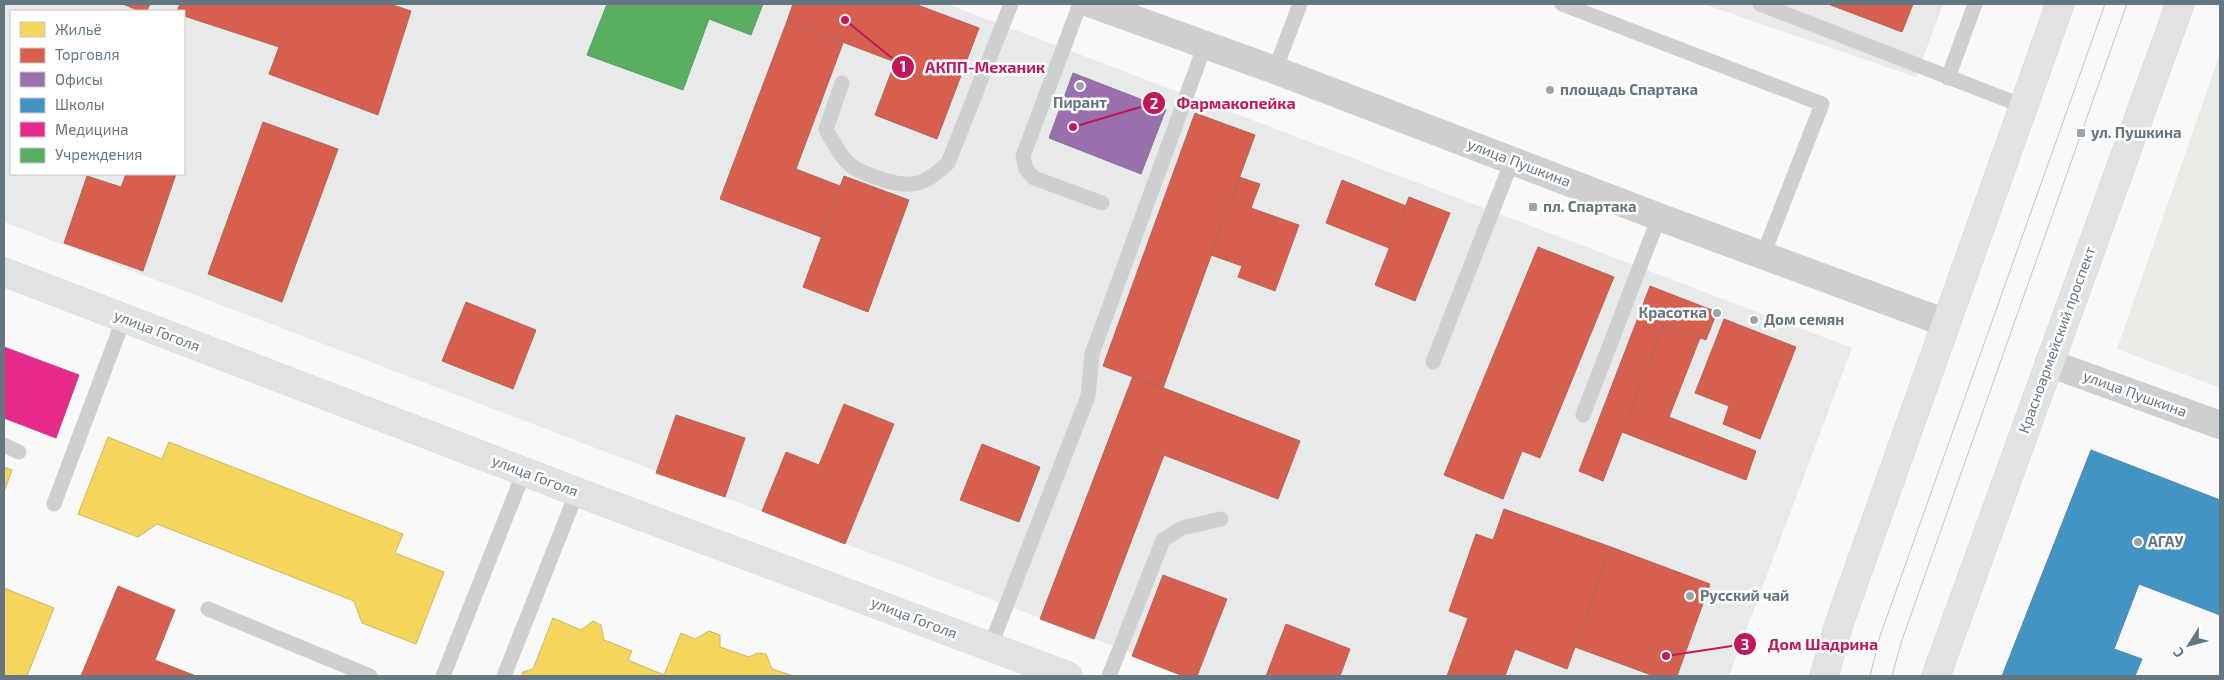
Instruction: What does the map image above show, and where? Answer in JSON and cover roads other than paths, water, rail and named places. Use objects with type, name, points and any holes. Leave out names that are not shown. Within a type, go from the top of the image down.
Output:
[{"type":"main road","points":[[1824,676],[1840,621],[2060,4]]},
{"type":"main road","name":"Красноармейский проспект","points":[[1936,676],[2180,4]]},
{"type":"main road","name":"улица Гоголя","points":[[4,272],[524,472],[1068,676]]},
{"type":"street","name":"улица Пушкина","points":[[1092,4],[1275,70],[1658,217],[1946,323]]},
{"type":"street","name":"улица Пушкина","points":[[2049,363],[2220,425]]},
{"type":"lane","points":[[842,83],[826,129],[836,148],[853,166],[887,181],[912,184],[934,176],[948,163],[1010,4]]},
{"type":"lane","points":[[1080,4],[1023,156],[1026,169],[1034,178],[1102,203]]},
{"type":"lane","points":[[1275,70],[1300,4]]},
{"type":"lane","points":[[1562,4],[1822,104],[1763,255]]},
{"type":"lane","points":[[1760,4],[2023,106]]},
{"type":"lane","points":[[1948,78],[1975,4]]},
{"type":"lane","points":[[990,647],[1088,396],[1092,354],[1205,45]]},
{"type":"lane","points":[[1433,362],[1512,161]]},
{"type":"lane","points":[[1583,415],[1658,217]]},
{"type":"lane","points":[[54,504],[124,318]]},
{"type":"lane","points":[[4,446],[19,452]]},
{"type":"lane","points":[[443,676],[524,472]]},
{"type":"lane","points":[[504,676],[577,492]]},
{"type":"lane","points":[[1108,676],[1163,540],[1182,528],[1221,519]]},
{"type":"lane","points":[[208,609],[370,676]]},
{"type":"tram line","points":[[1870,676],[1880,636],[2105,4]]},
{"type":"tram line","points":[[1892,676],[1901,643],[2127,4]]},
{"type":"place","name":"АКПП-Механик","points":[[845,20]]},
{"type":"place","name":"Пирант","points":[[1080,86]]},
{"type":"place","name":"площадь Спартака","points":[[1550,90]]},
{"type":"place","name":"Фармакопейка","points":[[1073,127]]},
{"type":"place","name":"ул. Пушкина","points":[[2081,133]]},
{"type":"place","name":"пл. Спартака","points":[[1533,207]]},
{"type":"place","name":"Красотка","points":[[1717,313]]},
{"type":"place","name":"Дом семян","points":[[1754,320]]},
{"type":"place","name":"АГАУ","points":[[2138,542]]},
{"type":"place","name":"Русский чай","points":[[1690,596]]},
{"type":"place","name":"Дом Шадрина","points":[[1666,656]]}]
